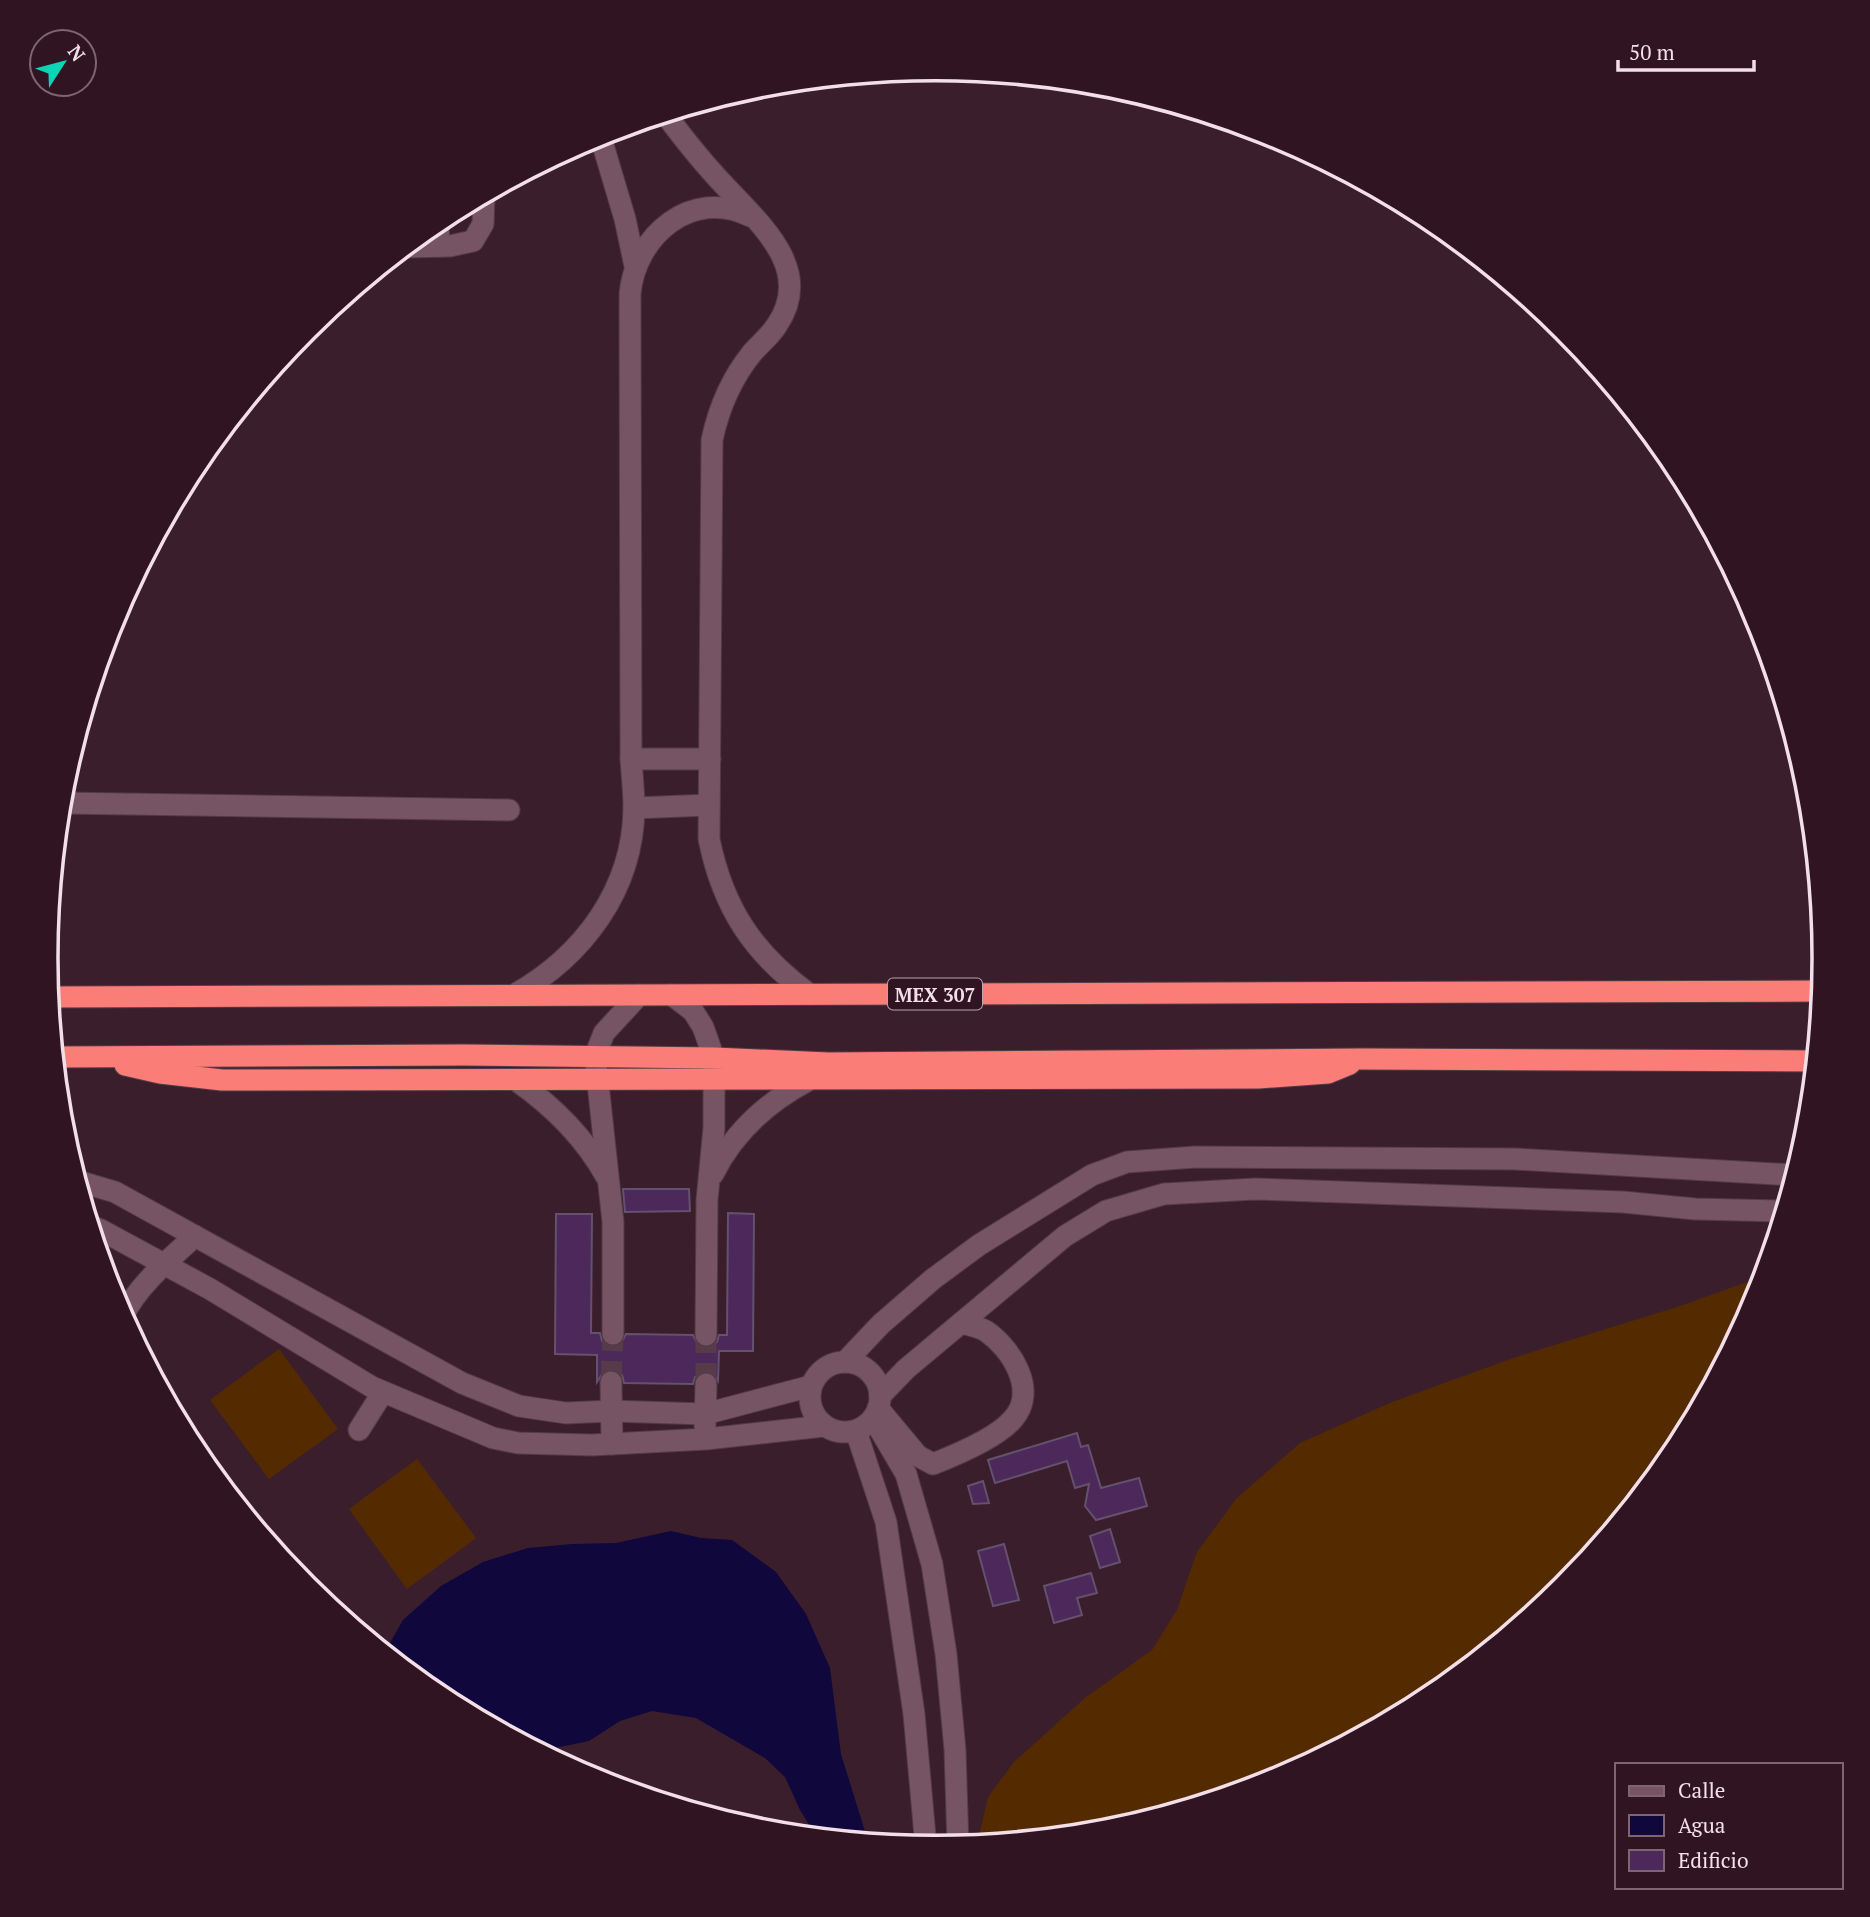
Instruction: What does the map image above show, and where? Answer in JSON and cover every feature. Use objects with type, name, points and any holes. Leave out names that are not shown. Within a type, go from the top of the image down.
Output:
[{"type":"highway","name":"MEX 307","points":[[59,997],[1811,991]]},
{"type":"highway","points":[[64,1058],[596,1056],[828,1063],[1361,1059],[1806,1061]]},
{"type":"highway","points":[[102,1057],[160,1073],[222,1080],[517,1081],[1283,1078],[1328,1073],[1361,1059]]},
{"type":"street","points":[[672,122],[705,164],[773,238],[784,261],[789,288],[787,302],[776,326],[744,364],[724,398],[712,440],[709,839],[713,861],[733,912],[753,943],[770,962],[809,994]]},
{"type":"street","points":[[604,146],[619,196],[635,267]]},
{"type":"street","points":[[424,246],[473,241],[483,224],[484,207]]},
{"type":"street","points":[[514,995],[541,979],[580,944],[606,908],[625,866],[631,843],[634,808],[631,759],[630,294],[635,267],[648,242],[659,231],[685,214],[700,209],[724,208],[736,210],[757,221]]},
{"type":"street","points":[[439,236],[439,246]]},
{"type":"street","points":[[631,759],[710,759]]},
{"type":"street","points":[[72,803],[509,810]]},
{"type":"street","points":[[634,808],[709,805]]},
{"type":"street","points":[[613,1334],[613,1222],[596,1056],[604,1034],[639,995]]},
{"type":"street","points":[[672,995],[692,1011],[703,1027],[714,1058],[706,1335]]},
{"type":"street","points":[[517,1081],[537,1095],[572,1128],[610,1183]]},
{"type":"street","points":[[709,1182],[727,1149],[751,1120],[768,1105],[807,1081]]},
{"type":"street","points":[[824,1426],[811,1408],[811,1386],[816,1376],[824,1369],[845,1362],[881,1324],[933,1279],[979,1245],[1092,1175],[1127,1162],[1195,1157],[1515,1159],[1785,1174]]},
{"type":"street","points":[[87,1184],[115,1192],[462,1383],[519,1406],[566,1413],[611,1411],[705,1414],[811,1386]]},
{"type":"street","points":[[101,1231],[164,1264],[383,1392],[493,1438],[518,1443],[612,1444],[706,1439],[824,1426],[845,1433],[856,1431],[866,1426],[906,1369],[1065,1236],[1106,1211],[1164,1194],[1269,1190],[1623,1202],[1695,1209],[1775,1211]]},
{"type":"street","points":[[130,1304],[164,1264],[195,1236]]},
{"type":"street","points":[[877,1407],[918,1456],[933,1464],[1001,1431],[1015,1418],[1024,1396],[1019,1372],[1005,1347],[984,1330],[961,1323]]},
{"type":"street","points":[[845,1362],[865,1368],[873,1376],[877,1407],[906,1474],[932,1564],[955,1750],[958,1835]]},
{"type":"street","points":[[611,1382],[612,1444]]},
{"type":"street","points":[[706,1384],[706,1439]]},
{"type":"street","points":[[359,1430],[383,1392]]},
{"type":"street","points":[[856,1431],[886,1522],[915,1714],[925,1836]]},
{"type":"shaded area","points":[[1750,1281],[1722,1346],[1695,1397],[1631,1493],[1595,1537],[1555,1579],[1469,1654],[1374,1718],[1271,1769],[1217,1789],[1106,1819],[1050,1828],[979,1834],[988,1797],[1014,1762],[1085,1698],[1152,1650],[1177,1610],[1197,1552],[1236,1499],[1300,1443],[1392,1402],[1516,1357],[1680,1306]]},
{"type":"shaded area","points":[[279,1349],[338,1429],[269,1479],[210,1400]]},
{"type":"shaded area","points":[[417,1459],[476,1538],[407,1589],[349,1509]]},
{"type":"water","points":[[671,1531],[701,1538],[732,1540],[776,1572],[806,1614],[830,1668],[841,1754],[865,1833],[810,1826],[785,1777],[765,1758],[696,1718],[652,1711],[620,1721],[589,1741],[554,1748],[496,1718],[448,1688],[389,1644],[403,1620],[441,1586],[483,1562],[528,1548],[616,1543]]},
{"type":"building","points":[[623,1189],[689,1189],[690,1211],[625,1212]]},
{"type":"building","points":[[728,1213],[754,1214],[753,1351],[719,1351],[718,1381],[713,1373],[706,1371],[695,1377],[693,1384],[624,1383],[622,1375],[611,1369],[604,1371],[597,1382],[597,1355],[555,1354],[556,1214],[592,1214],[591,1333],[600,1333],[602,1341],[612,1347],[620,1345],[626,1334],[693,1335],[699,1346],[707,1348],[717,1342],[719,1335],[727,1335]]},
{"type":"building","points":[[1077,1433],[1081,1447],[1088,1445],[1101,1488],[1139,1478],[1147,1506],[1096,1520],[1085,1506],[1089,1484],[1075,1488],[1067,1461],[995,1483],[988,1460]]},
{"type":"building","points":[[983,1481],[989,1503],[973,1504],[968,1486]]},
{"type":"building","points":[[1110,1529],[1120,1562],[1100,1568],[1090,1536]]},
{"type":"building","points":[[1004,1544],[1019,1600],[993,1606],[978,1551]]},
{"type":"building","points":[[1091,1573],[1097,1593],[1077,1598],[1082,1615],[1054,1623],[1044,1586]]},
{"type":"tunnel","points":[[611,1382],[613,1334]]},
{"type":"tunnel","points":[[706,1335],[706,1384]]}]
